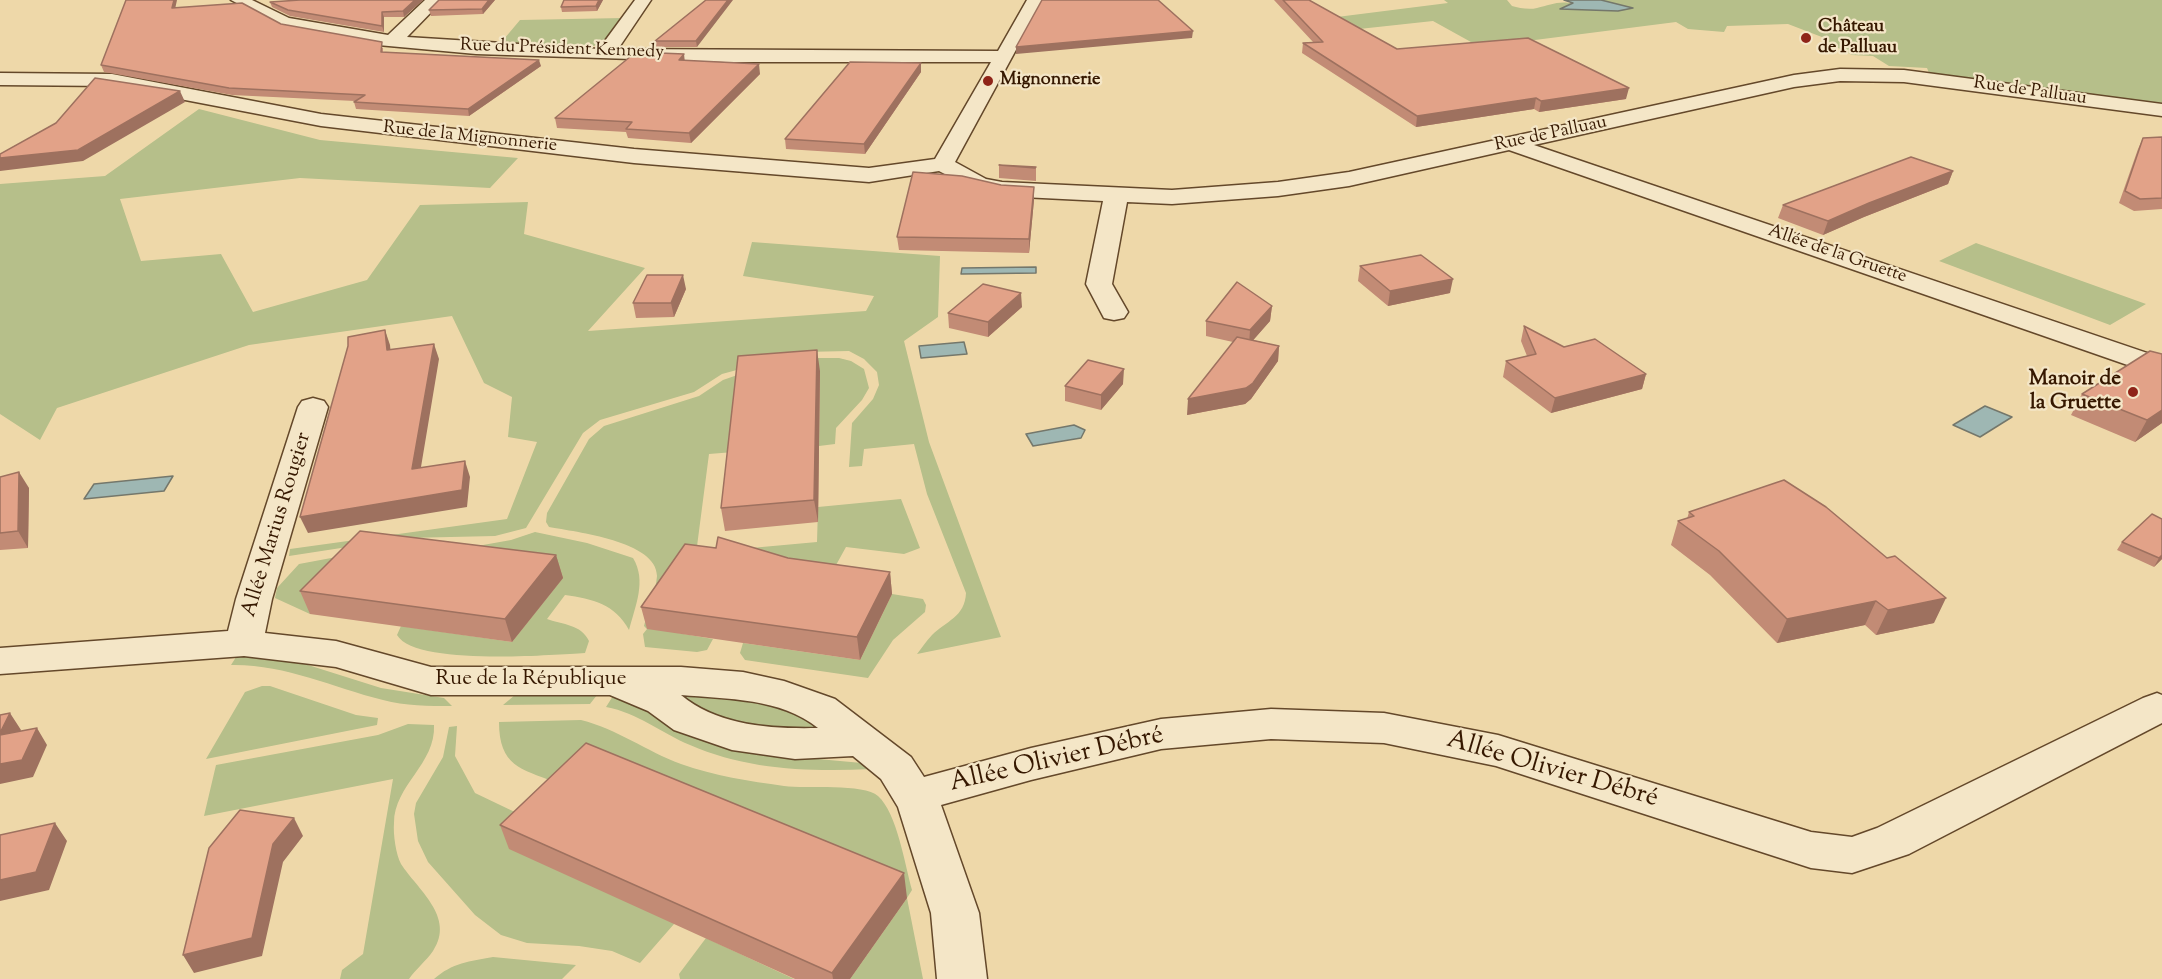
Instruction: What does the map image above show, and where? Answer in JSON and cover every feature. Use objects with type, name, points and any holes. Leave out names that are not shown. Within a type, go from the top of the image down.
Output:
[{"type":"street","name":"Rue du Président Kennedy","points":[[239,0],[259,15],[298,27],[347,37],[392,41],[604,54],[1002,56]]},
{"type":"street","points":[[392,41],[435,0]]},
{"type":"street","points":[[604,54],[643,0]]},
{"type":"street","points":[[943,164],[1035,0]]},
{"type":"street","name":"Rue de Palluau","points":[[943,164],[979,185],[1116,196],[1200,196],[1278,189],[1349,180],[1827,76],[1882,74],[1935,78],[2060,99],[2162,110]]},
{"type":"street","name":"Rue de la Mignonnerie","points":[[0,79],[112,80],[321,120],[634,156],[869,175],[943,164]]},
{"type":"street","points":[[2060,99],[2072,110],[2091,119],[2162,127]]},
{"type":"street","name":"Allée de la Gruette","points":[[1511,144],[2162,368]]},
{"type":"street","points":[[1114,312],[1099,284],[1116,196]]},
{"type":"street","name":"Allée Marius Rougier","points":[[244,643],[254,599],[313,407]]},
{"type":"street","name":"Rue de la République","points":[[0,661],[244,643],[336,654],[431,681],[614,680],[660,700],[685,719],[718,732],[763,742],[807,746],[853,732],[896,768],[914,796]]},
{"type":"street","name":"Allée Olivier Débré","points":[[914,796],[1030,764],[1161,734],[1271,724],[1383,728],[1498,751],[1811,849],[1852,855],[1893,841],[2157,708]]},
{"type":"street","points":[[914,796],[919,804],[955,913],[962,979]]},
{"type":"green space","points":[[1444,0],[1507,0],[1512,6],[1527,9],[1564,3],[1573,4],[1561,9],[1618,11],[1632,8],[1601,0],[2162,0],[2162,106],[1929,73],[1927,68],[1889,66],[1873,56],[1852,55],[1825,41],[1827,39],[1788,24],[1727,26],[1724,32],[1688,29],[1676,22],[1480,47],[1433,21],[1350,30],[1329,18],[1448,3]]},
{"type":"green space","points":[[623,18],[604,44],[577,49],[499,45],[520,20]]},
{"type":"green space","points":[[199,109],[320,140],[518,158],[490,188],[300,178],[120,199],[141,261],[221,254],[253,312],[367,280],[420,205],[528,202],[524,234],[645,268],[588,331],[866,311],[874,296],[743,276],[752,242],[940,256],[938,317],[904,341],[929,442],[1001,637],[917,654],[932,635],[954,618],[962,608],[966,593],[927,494],[914,444],[864,449],[862,466],[849,467],[852,423],[873,399],[879,385],[877,372],[864,359],[849,351],[803,352],[722,374],[694,392],[600,420],[583,433],[526,528],[495,536],[406,538],[289,556],[290,549],[507,519],[537,442],[508,437],[512,397],[484,383],[452,316],[249,345],[57,408],[40,440],[0,414],[0,184],[105,176]]},
{"type":"green space","points":[[1976,243],[2146,304],[2110,325],[1939,261]]},
{"type":"green space","points":[[801,358],[839,358],[851,361],[864,369],[869,388],[862,400],[836,428],[835,444],[819,446],[820,371],[734,452],[709,454],[696,554],[678,633],[713,639],[707,650],[697,652],[645,647],[643,634],[647,629],[644,626],[657,576],[653,564],[644,554],[630,546],[595,535],[549,527],[546,522],[547,513],[589,439],[604,426],[699,396],[723,380],[746,372]]},
{"type":"green space","points":[[901,499],[920,548],[904,554],[846,547],[825,585],[729,550],[817,542],[818,507]]},
{"type":"green space","points":[[535,532],[587,543],[633,558],[639,576],[639,585],[637,603],[629,630],[617,614],[602,604],[585,598],[565,595],[547,619],[576,628],[586,635],[589,641],[585,653],[514,656],[455,655],[409,645],[397,635],[401,626],[512,642],[562,578],[310,614],[275,598],[277,588],[299,564],[358,553],[433,546],[483,545],[511,540]]},
{"type":"green space","points":[[892,594],[923,599],[926,605],[925,612],[893,640],[868,678],[745,660],[740,653],[743,643],[860,660]]},
{"type":"green space","points":[[238,654],[289,659],[381,688],[444,698],[452,706],[391,702],[289,672],[231,665]]},
{"type":"green space","points":[[262,686],[270,686],[356,715],[378,718],[377,725],[206,759],[245,692]]},
{"type":"green space","points":[[686,693],[738,695],[809,715],[816,726],[812,732],[749,729],[691,707],[684,699]]},
{"type":"green space","points":[[515,695],[597,695],[590,704],[503,705]]},
{"type":"green space","points":[[613,696],[796,757],[862,763],[872,769],[779,768],[734,760],[690,745],[639,718],[606,707]]},
{"type":"green space","points":[[581,720],[607,729],[668,759],[707,772],[784,786],[848,788],[871,792],[885,804],[890,814],[900,840],[912,890],[907,898],[674,924],[640,963],[612,951],[579,946],[527,943],[501,935],[475,915],[428,862],[418,841],[414,814],[416,803],[443,757],[449,727],[457,726],[455,756],[475,793],[521,815],[555,782],[514,764],[503,748],[499,722]]},
{"type":"green space","points":[[408,724],[434,725],[433,739],[429,751],[407,786],[396,809],[395,844],[401,864],[432,904],[440,927],[439,939],[433,951],[409,979],[340,979],[342,970],[363,954],[393,779],[204,816],[216,765],[378,735]]},
{"type":"green space","points":[[907,898],[923,979],[850,979]]},
{"type":"green space","points":[[706,938],[794,979],[680,979],[679,974]]},
{"type":"green space","points":[[493,957],[576,965],[562,979],[434,979],[455,966]]},
{"type":"water","points":[[1564,0],[1601,0],[1633,8],[1618,11],[1560,9],[1573,3]]},
{"type":"water","points":[[1036,267],[1036,273],[961,274],[962,268]]},
{"type":"water","points":[[964,342],[967,354],[921,358],[919,346]]},
{"type":"water","points":[[1985,406],[2012,417],[1980,437],[1953,425]]},
{"type":"water","points":[[1074,425],[1085,430],[1081,438],[1033,446],[1026,434]]},
{"type":"water","points":[[173,476],[164,491],[84,499],[94,484]]},
{"type":"building","points":[[126,0],[174,0],[172,8],[242,3],[281,24],[382,42],[381,52],[539,60],[468,109],[354,102],[365,95],[229,88],[101,65]]},
{"type":"building","points":[[415,0],[403,11],[382,12],[382,26],[288,10],[270,2]]},
{"type":"building","points":[[439,0],[489,0],[482,9],[429,10]]},
{"type":"building","points":[[564,0],[599,0],[596,6],[561,7]]},
{"type":"building","points":[[706,0],[728,0],[696,41],[655,41]]},
{"type":"building","points":[[1042,0],[1158,0],[1193,31],[1016,47]]},
{"type":"building","points":[[1283,0],[1309,0],[1397,49],[1528,38],[1629,88],[1541,101],[1536,98],[1417,116],[1303,43],[1323,42]]},
{"type":"building","points":[[636,52],[684,54],[679,60],[759,64],[689,133],[626,129],[632,122],[555,118]]},
{"type":"building","points":[[850,62],[921,63],[864,144],[785,139]]},
{"type":"building","points":[[95,78],[180,91],[78,150],[0,158],[0,154],[56,123]]},
{"type":"building","points":[[2162,137],[2162,198],[2140,199],[2125,191],[2143,138]]},
{"type":"building","points":[[1911,157],[1953,171],[1828,221],[1783,205]]},
{"type":"building","points":[[913,172],[962,176],[1001,185],[1034,187],[1029,239],[897,237]]},
{"type":"building","points":[[1421,255],[1453,279],[1390,291],[1360,266]]},
{"type":"building","points":[[647,275],[683,275],[671,303],[633,303]]},
{"type":"building","points":[[1237,282],[1272,306],[1250,330],[1206,321]]},
{"type":"building","points":[[983,284],[1021,293],[988,322],[948,313]]},
{"type":"building","points":[[1524,326],[1564,347],[1595,339],[1646,374],[1555,398],[1506,361],[1536,354]]},
{"type":"building","points":[[385,330],[387,350],[434,344],[412,469],[465,461],[462,490],[300,517],[348,346],[348,337]]},
{"type":"building","points":[[1237,337],[1279,346],[1253,383],[1246,388],[1188,399]]},
{"type":"building","points":[[817,350],[814,500],[721,508],[738,356]]},
{"type":"building","points":[[2150,351],[2162,354],[2162,410],[2147,420],[2082,394]]},
{"type":"building","points":[[1088,360],[1124,369],[1101,395],[1065,386]]},
{"type":"building","points":[[19,472],[18,531],[0,533],[0,477]]},
{"type":"building","points":[[1784,480],[1826,507],[1887,558],[1895,556],[1946,598],[1888,610],[1876,601],[1787,619],[1719,551],[1678,521],[1694,516],[1689,512]]},
{"type":"building","points":[[2152,514],[2162,519],[2162,555],[2159,558],[2122,542]]},
{"type":"building","points":[[360,531],[556,555],[505,619],[300,591]]},
{"type":"building","points":[[718,537],[788,558],[890,572],[857,637],[641,607],[685,544],[716,548]]},
{"type":"building","points":[[10,713],[0,733],[0,715]]},
{"type":"building","points":[[37,728],[22,760],[0,764],[0,735]]},
{"type":"building","points":[[586,743],[904,873],[832,973],[500,825]]},
{"type":"building","points":[[240,810],[294,818],[273,844],[252,938],[183,955],[209,848]]},
{"type":"building","points":[[55,823],[36,872],[0,880],[0,835]]},
{"type":"place","name":"Château de Palluau","points":[[1806,38]]},
{"type":"place","name":"Mignonnerie","points":[[988,81]]},
{"type":"place","name":"Manoir de la Gruette","points":[[2133,392]]}]
